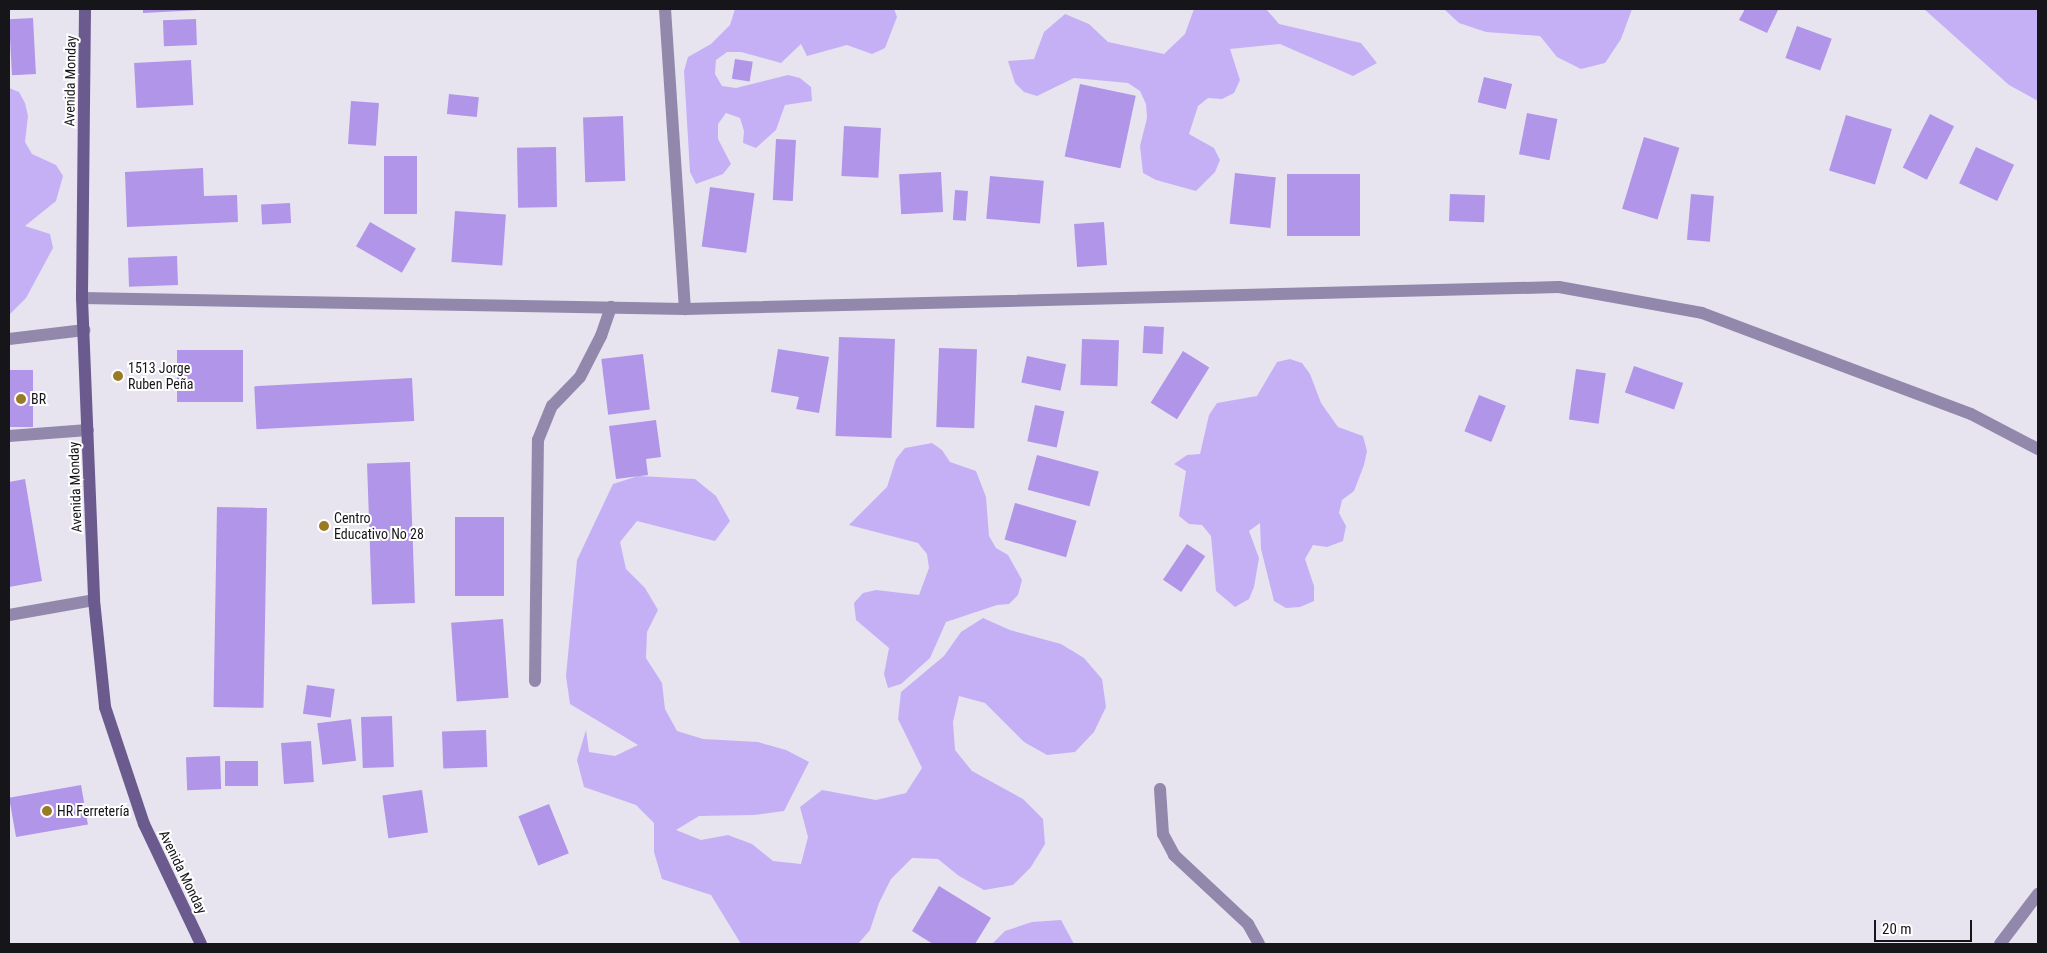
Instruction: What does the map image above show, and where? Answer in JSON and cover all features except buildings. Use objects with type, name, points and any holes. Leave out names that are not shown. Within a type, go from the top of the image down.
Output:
[{"type":"main road","name":"Avenida Monday","points":[[86,9],[82,298],[94,600],[105,707],[144,824],[201,944]]},
{"type":"street","points":[[665,9],[685,309]]},
{"type":"street","points":[[82,298],[685,309],[1559,287],[1702,313],[1972,414],[2038,448]]},
{"type":"street","points":[[535,681],[538,440],[552,406],[580,377],[602,336],[611,308]]},
{"type":"street","points":[[9,339],[84,330]]},
{"type":"street","points":[[9,436],[88,430]]},
{"type":"street","points":[[9,615],[94,600]]},
{"type":"street","points":[[1160,789],[1163,834],[1174,855],[1248,924],[1259,944]]},
{"type":"street","points":[[2000,944],[2037,899]]},
{"type":"shaded area","points":[[735,9],[894,9],[897,17],[885,48],[872,54],[847,45],[807,56],[801,44],[781,63],[741,52],[727,52],[716,60],[715,74],[722,86],[736,88],[788,75],[800,78],[811,87],[812,101],[785,105],[776,130],[756,148],[743,143],[744,131],[740,118],[726,113],[718,124],[718,139],[731,164],[723,174],[696,184],[690,172],[684,71],[688,57],[711,44],[730,25]]},
{"type":"shaded area","points":[[1194,9],[1266,9],[1279,24],[1361,43],[1377,63],[1353,76],[1280,44],[1230,49],[1240,80],[1234,93],[1222,99],[1208,98],[1198,106],[1189,134],[1214,148],[1220,160],[1215,172],[1196,191],[1156,180],[1143,173],[1140,146],[1147,118],[1146,104],[1140,91],[1128,83],[1074,78],[1037,96],[1024,92],[1015,83],[1008,61],[1034,59],[1044,32],[1065,14],[1089,24],[1108,42],[1164,54],[1185,34]]},
{"type":"shaded area","points":[[1444,9],[1632,9],[1621,39],[1605,63],[1581,69],[1557,57],[1540,36],[1486,32],[1459,23]]},
{"type":"shaded area","points":[[1924,9],[2038,9],[2038,101],[2009,85]]},
{"type":"shaded area","points":[[9,88],[19,92],[25,103],[28,116],[25,142],[32,154],[56,165],[63,176],[56,201],[25,226],[50,234],[53,248],[26,298],[9,315]]},
{"type":"shaded area","points":[[1290,359],[1302,363],[1310,374],[1321,403],[1338,427],[1363,436],[1367,451],[1364,465],[1354,491],[1342,500],[1339,513],[1346,526],[1343,541],[1327,547],[1313,545],[1305,559],[1314,586],[1314,601],[1300,607],[1286,608],[1274,601],[1261,549],[1260,523],[1249,531],[1259,558],[1254,587],[1249,599],[1235,607],[1216,591],[1211,536],[1202,525],[1189,524],[1179,516],[1186,471],[1174,464],[1187,455],[1200,454],[1209,415],[1217,403],[1257,396],[1277,362]]},
{"type":"shaded area","points":[[932,443],[942,450],[950,462],[976,471],[986,497],[989,536],[996,548],[1008,555],[1022,580],[1018,595],[1009,604],[997,605],[946,622],[930,658],[901,684],[888,688],[884,674],[889,648],[856,620],[854,603],[863,593],[876,590],[919,595],[929,568],[927,554],[918,543],[849,525],[887,487],[896,459],[905,448]]},
{"type":"shaded area","points":[[638,476],[695,479],[716,496],[730,521],[715,541],[637,521],[620,542],[626,569],[645,588],[658,610],[647,632],[646,658],[662,683],[665,709],[677,731],[703,739],[758,742],[786,750],[809,762],[784,811],[754,815],[699,816],[676,830],[701,840],[728,835],[752,844],[773,861],[801,864],[808,837],[800,807],[822,790],[876,800],[906,793],[922,768],[898,719],[901,692],[944,656],[961,632],[983,618],[1010,630],[1061,644],[1084,658],[1102,679],[1106,707],[1094,732],[1075,752],[1047,755],[1024,742],[985,703],[959,696],[953,722],[955,750],[972,771],[1023,799],[1043,819],[1045,844],[1031,867],[1013,885],[984,890],[959,876],[938,859],[912,858],[891,879],[879,903],[870,930],[858,944],[741,944],[711,895],[662,879],[654,852],[654,823],[636,805],[584,787],[577,760],[586,730],[589,752],[615,756],[638,745],[570,704],[566,676],[577,560],[613,484]]},
{"type":"shaded area","points":[[1061,920],[1074,944],[992,944],[1005,931],[1032,922]]},
{"type":"place","name":"1513 Jorge Ruben Peña","points":[[118,376]]},
{"type":"place","name":"BR","points":[[21,399]]},
{"type":"place","name":"Centro Educativo No 28","points":[[324,526]]},
{"type":"place","name":"HR Ferretería","points":[[47,811]]}]
